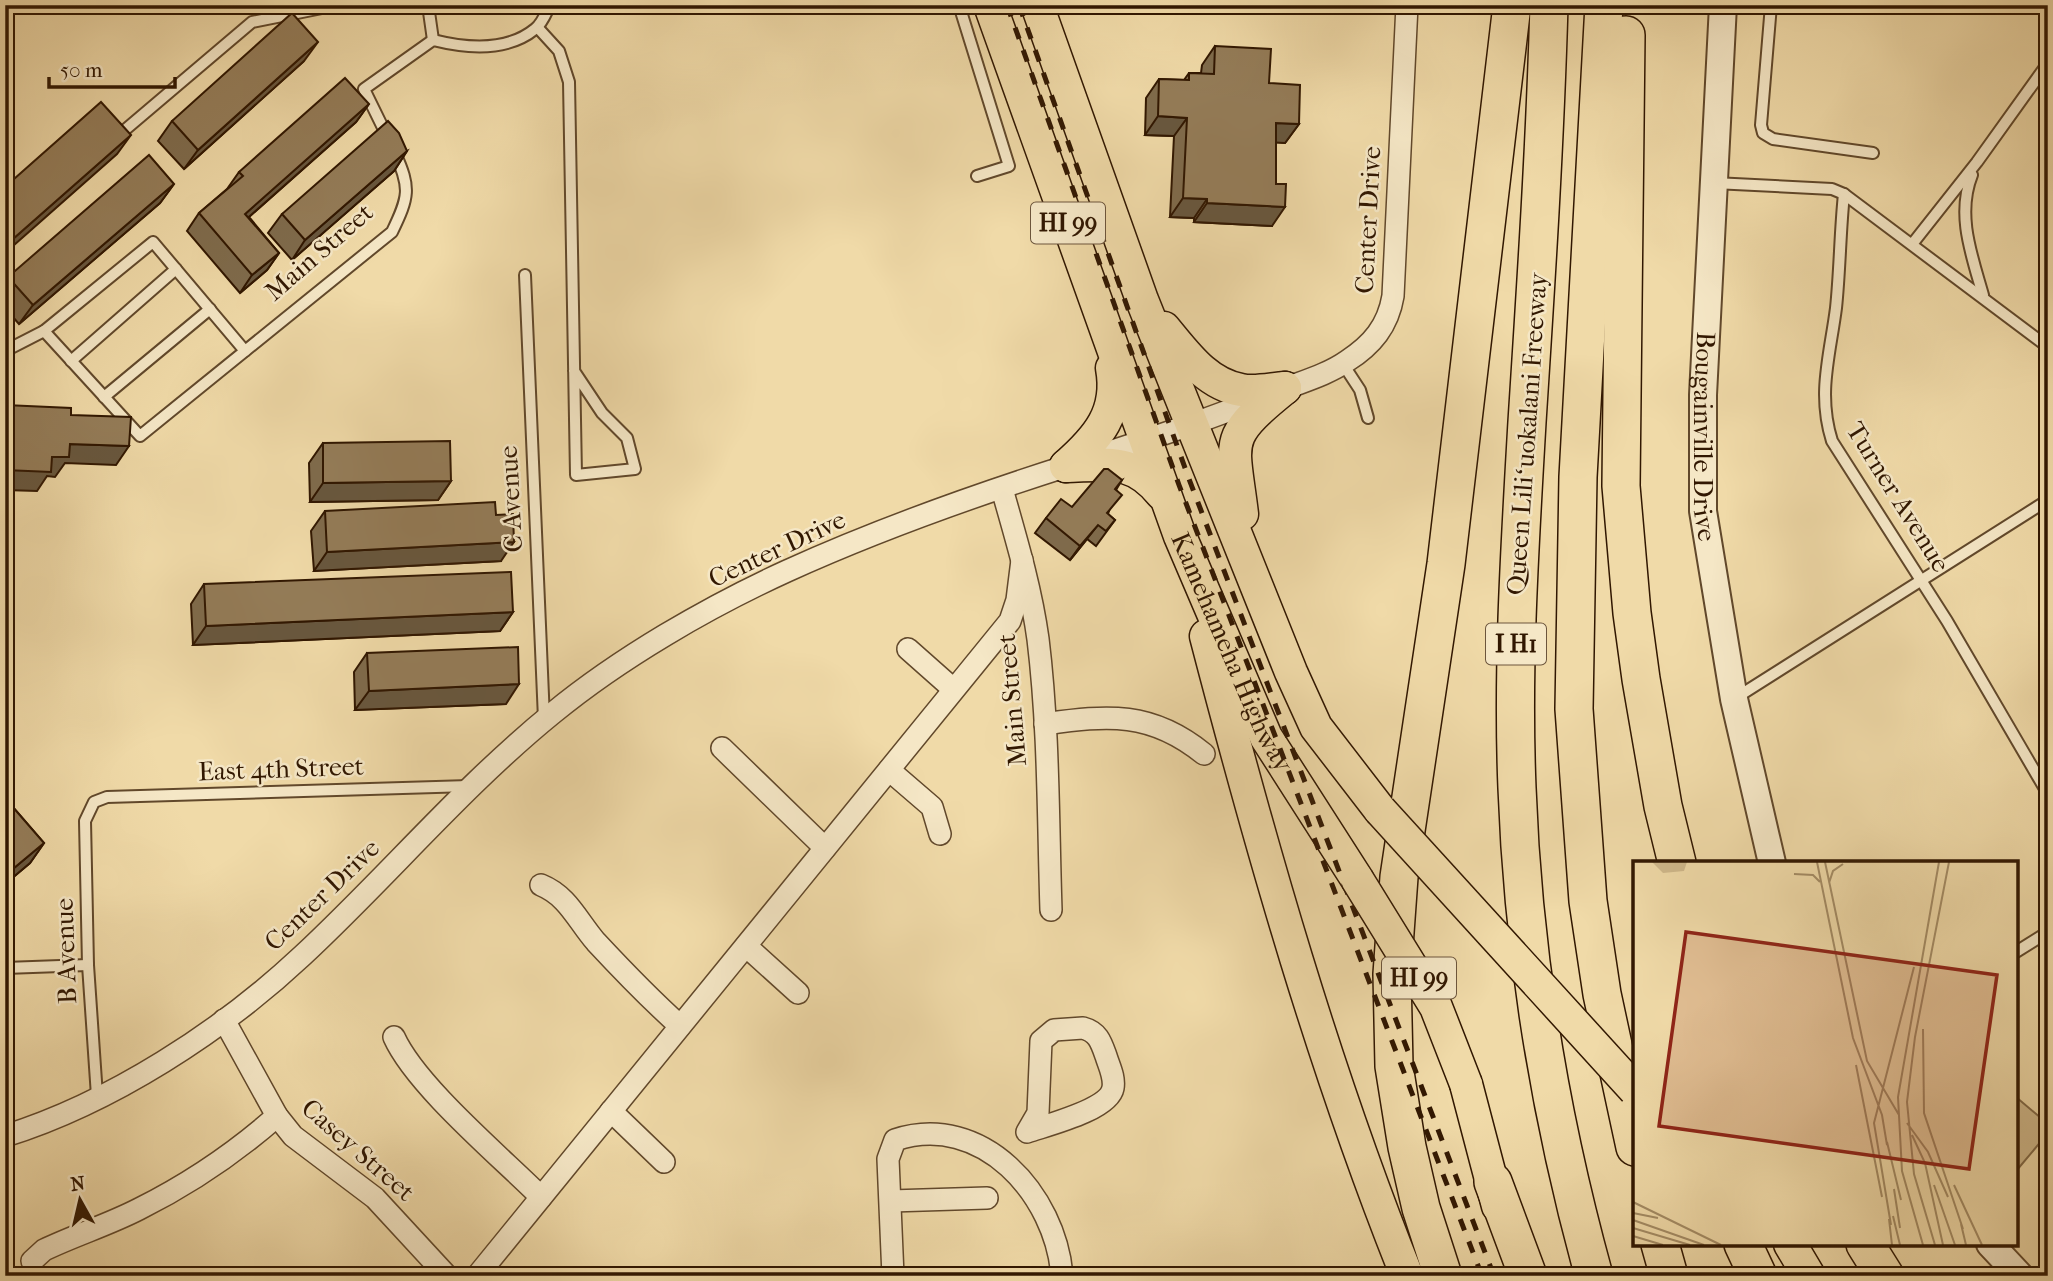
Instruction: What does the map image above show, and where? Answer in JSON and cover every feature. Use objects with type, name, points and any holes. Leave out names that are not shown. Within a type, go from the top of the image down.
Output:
[{"type":"highway","points":[[1443,1276],[1421,1208],[1407,1147],[1394,1066],[1392,974],[1399,877],[1458,472],[1512,5]]},
{"type":"highway","name":"Queen Liliʻuokalani Freeway","points":[[1549,5],[1543,187],[1517,598],[1517,787],[1525,904],[1548,1075],[1557,1128],[1594,1276]]},
{"type":"highway","name":"Queen Liliʻuokalani Freeway","points":[[1604,5],[1578,477],[1574,709],[1588,901],[1602,994],[1633,1138]]},
{"type":"highway","points":[[1626,5],[1621,486],[1632,613],[1651,739],[1677,861]]},
{"type":"highway","points":[[1651,739],[1684,861]]},
{"type":"highway","points":[[1392,974],[1406,1043],[1415,1118],[1468,1276]]},
{"type":"highway","points":[[1493,1182],[1528,1276]]},
{"type":"highway","points":[[1661,1246],[1669,1276]]},
{"type":"highway","points":[[1744,1246],[1758,1276]]},
{"type":"highway","points":[[1842,1246],[1859,1276]]},
{"type":"highway","points":[[1866,1246],[1885,1276]]},
{"type":"main road","name":"Kamehameha Highway","points":[[990,5],[1144,442],[1180,536],[1266,737],[1436,1007],[1466,1084],[1493,1182],[1513,1276]]},
{"type":"main road","name":"Kamehameha Highway","points":[[1037,5],[1142,300],[1291,672],[1316,727],[1380,810],[1633,1088]]},
{"type":"main road","points":[[1142,300],[1192,363],[1217,382],[1241,390],[1285,388]]},
{"type":"main road","points":[[1066,466],[1088,447],[1107,417],[1116,391],[1103,322]]},
{"type":"main road","points":[[1247,561],[1234,460],[1238,431],[1252,415],[1285,388]]},
{"type":"main road","points":[[1066,466],[1129,467],[1148,476],[1166,498]]},
{"type":"main road","points":[[1180,536],[1232,735],[1334,1076],[1407,1276]]},
{"type":"main road","points":[[1549,994],[1633,1058]]},
{"type":"main road","points":[[1755,1246],[1770,1276]]},
{"type":"main road","points":[[1791,1246],[1809,1276]]},
{"type":"street","name":"Center Drive","points":[[5,1136],[97,1096],[166,1059],[224,1020],[301,957],[474,786],[544,721],[626,662],[704,614],[784,572],[867,537],[1066,466],[1193,426],[1343,364],[1371,344],[1389,317],[1408,5]]},
{"type":"street","name":"Bougainville Drive","points":[[1723,5],[1703,395],[1703,511],[1734,699],[1772,861]]},
{"type":"street","name":"Main Street","points":[[1002,489],[1022,560],[1037,637],[1045,724],[1051,910]]},
{"type":"street","points":[[477,1276],[889,770],[952,688],[1010,621],[1017,600],[1022,560]]},
{"type":"street","points":[[908,649],[952,688]]},
{"type":"street","points":[[1045,724],[1094,717],[1134,719],[1171,732],[1203,754]]},
{"type":"street","points":[[722,748],[825,848]]},
{"type":"street","points":[[889,770],[932,807],[940,834]]},
{"type":"street","points":[[541,884],[554,890],[567,902],[591,936],[640,990],[680,1026]]},
{"type":"street","points":[[746,946],[798,993]]},
{"type":"street","name":"Casey Street","points":[[224,1020],[277,1115],[311,1152],[374,1198],[447,1276]]},
{"type":"street","points":[[1004,1161],[1038,1113],[1041,1041],[1058,1030],[1079,1028],[1092,1031],[1100,1041],[1113,1078],[1113,1089],[1108,1100],[1027,1132]]},
{"type":"street","points":[[394,1037],[409,1062],[452,1110],[541,1197]]},
{"type":"street","points":[[611,1111],[664,1162]]},
{"type":"street","points":[[32,1261],[44,1250],[138,1209],[175,1189],[246,1143],[277,1115]]},
{"type":"street","points":[[893,1276],[888,1159],[895,1140],[912,1134],[955,1138],[1004,1161],[1023,1179],[1043,1207],[1052,1227],[1062,1276]]},
{"type":"street","points":[[891,1200],[987,1198]]},
{"type":"street","points":[[1992,1246],[2020,1276]]},
{"type":"lane","points":[[126,129],[252,22],[337,5]]},
{"type":"lane","points":[[424,6],[433,27],[433,40],[465,48],[520,38],[537,28],[550,5]]},
{"type":"lane","points":[[959,5],[1009,166],[976,176]]},
{"type":"lane","points":[[1771,5],[1761,125],[1763,133],[1773,139],[1873,153]]},
{"type":"lane","points":[[537,28],[559,51],[569,82],[574,371],[576,475],[635,469],[627,438],[602,413],[574,371]]},
{"type":"lane","name":"Main Street","points":[[44,331],[140,436],[392,232],[404,206],[407,180],[364,89],[433,40]]},
{"type":"lane","points":[[1913,243],[1977,162],[2048,63]]},
{"type":"lane","points":[[1977,162],[1965,191],[1965,235],[1983,296]]},
{"type":"lane","points":[[1714,183],[1832,189],[1844,194],[2048,346]]},
{"type":"lane","name":"Turner Avenue","points":[[1844,194],[1836,305],[1822,392],[1825,420],[1844,464],[1922,580],[2048,794]]},
{"type":"lane","points":[[5,352],[44,331],[153,242],[245,351]]},
{"type":"lane","points":[[71,361],[176,269]]},
{"type":"lane","name":"C Avenue","points":[[525,275],[544,721]]},
{"type":"lane","points":[[104,397],[210,309]]},
{"type":"lane","points":[[1343,364],[1360,390],[1368,418]]},
{"type":"lane","points":[[1734,699],[2048,500]]},
{"type":"lane","name":"East 4th Street","points":[[92,805],[107,797],[474,786]]},
{"type":"lane","name":"B Avenue","points":[[92,805],[85,821],[88,965],[97,1096]]},
{"type":"lane","points":[[2018,951],[2048,932]]},
{"type":"lane","points":[[5,968],[88,965]]},
{"type":"shaded area","points":[[2018,1099],[2048,1124],[2048,1133],[2018,1169]]},
{"type":"building","points":[[292,13],[318,42],[198,150],[172,121]]},
{"type":"building","points":[[1215,46],[1271,49],[1269,83],[1300,85],[1299,124],[1276,123],[1276,184],[1286,184],[1285,207],[1207,203],[1207,199],[1183,198],[1187,118],[1158,116],[1159,79],[1189,80],[1189,73],[1214,74]]},
{"type":"building","points":[[345,78],[369,104],[245,214],[279,253],[252,275],[199,213],[243,176],[239,172]]},
{"type":"building","points":[[101,102],[131,135],[5,246],[5,187]]},
{"type":"building","points":[[388,121],[399,133],[407,151],[305,240],[282,214]]},
{"type":"building","points":[[149,155],[174,184],[33,305],[8,277]]},
{"type":"building","points":[[5,405],[71,408],[71,415],[131,417],[129,446],[70,444],[69,457],[52,457],[51,472],[5,470]]},
{"type":"building","points":[[450,441],[451,481],[323,483],[323,443]]},
{"type":"building","points":[[1104,469],[1122,480],[1115,489],[1122,495],[1107,513],[1115,520],[1106,531],[1098,525],[1080,546],[1046,518],[1061,499],[1072,507]]},
{"type":"building","points":[[495,502],[496,515],[513,514],[514,542],[327,552],[325,511]]},
{"type":"building","points":[[511,572],[513,612],[206,626],[204,584]]},
{"type":"building","points":[[518,647],[519,684],[369,691],[367,653]]},
{"type":"building","points":[[5,798],[44,843],[14,868],[5,858]]},
{"type":"railway","points":[[1007,5],[1179,485],[1482,1276]]},
{"type":"railway","points":[[1019,5],[1189,479],[1494,1276]]}]
